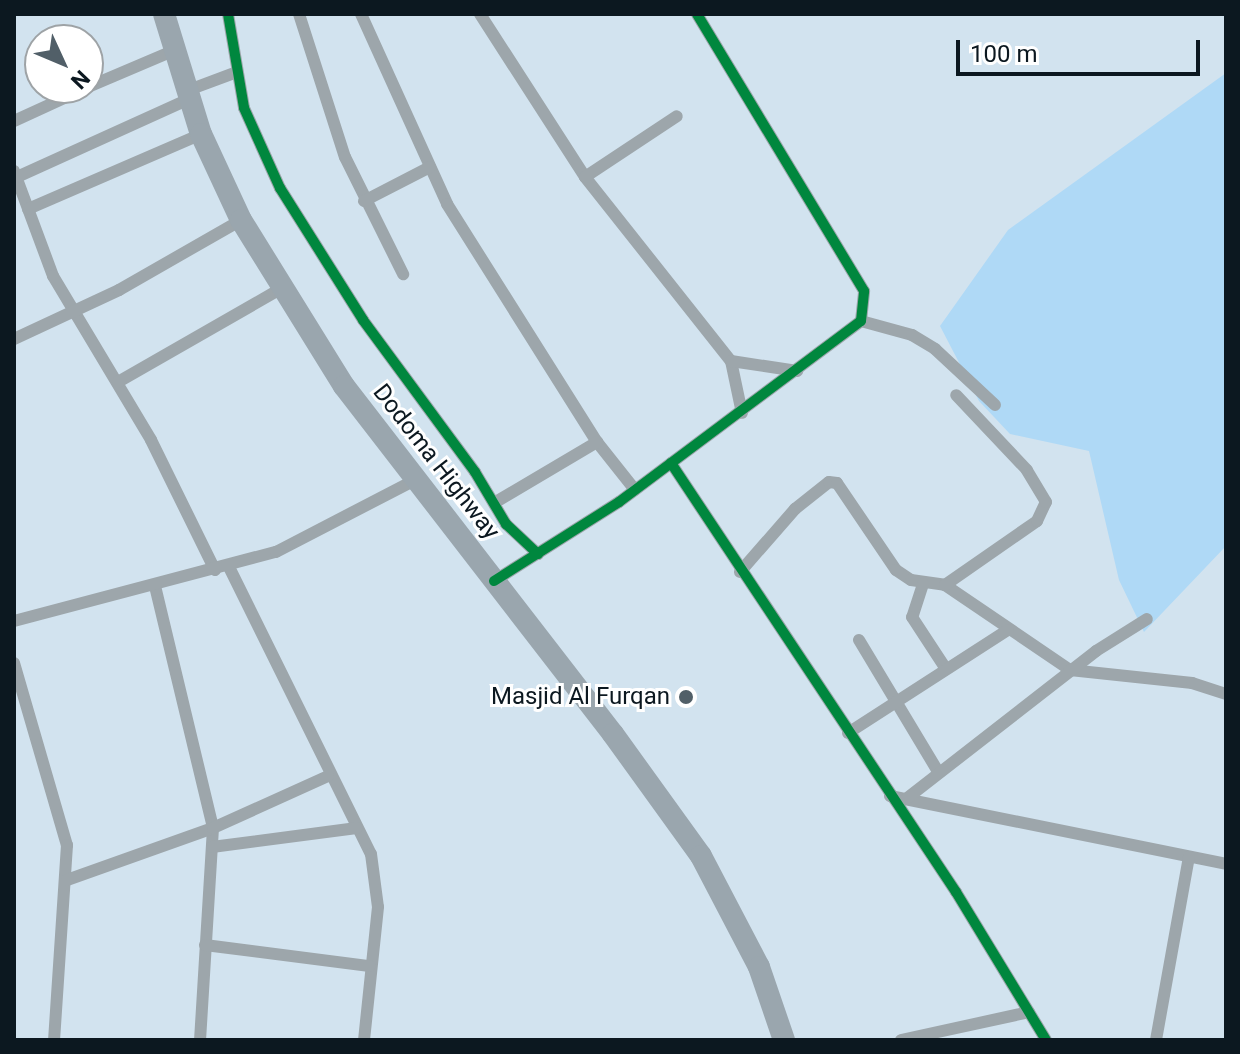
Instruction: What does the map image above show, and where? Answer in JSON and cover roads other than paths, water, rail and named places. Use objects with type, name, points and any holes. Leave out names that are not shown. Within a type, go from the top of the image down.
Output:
[{"type":"highway","name":"Dodoma Highway","points":[[164,14],[201,134],[241,220],[282,288],[344,386],[701,856],[759,967],[784,1040]]},
{"type":"street","points":[[228,14],[244,108],[280,188],[363,320],[521,541],[538,554]]},
{"type":"street","points":[[299,14],[364,201],[403,274]]},
{"type":"street","points":[[361,14],[447,204],[597,442],[635,490]]},
{"type":"street","points":[[480,14],[585,177],[731,361],[742,413]]},
{"type":"street","points":[[494,581],[635,490],[742,413],[861,321],[864,291],[697,14]]},
{"type":"street","points":[[104,81],[173,51]]},
{"type":"street","points":[[215,570],[186,504],[118,382],[53,276],[16,174],[237,72]]},
{"type":"street","points":[[14,121],[52,104]]},
{"type":"street","points":[[585,177],[677,116]]},
{"type":"street","points":[[28,209],[201,134]]},
{"type":"street","points":[[364,201],[430,167]]},
{"type":"street","points":[[14,339],[74,313],[241,220]]},
{"type":"street","points":[[118,382],[282,288]]},
{"type":"street","points":[[861,321],[912,335],[935,349],[995,405]]},
{"type":"street","points":[[731,361],[797,371]]},
{"type":"street","points":[[945,585],[1037,521],[1046,502],[1027,470],[956,395]]},
{"type":"street","points":[[494,503],[597,442]]},
{"type":"street","points":[[671,463],[740,572],[956,892],[1046,1040]]},
{"type":"street","points":[[14,621],[229,567],[319,534],[417,479]]},
{"type":"street","points":[[740,572],[795,509],[829,482],[845,489],[896,570],[923,584],[945,585],[1070,670],[1192,683],[1226,694]]},
{"type":"street","points":[[229,567],[328,776],[357,828],[377,878],[364,1040]]},
{"type":"street","points":[[923,584],[912,617],[946,669]]},
{"type":"street","points":[[155,586],[213,828],[200,1040]]},
{"type":"street","points":[[906,799],[937,770],[1070,670],[1147,619]]},
{"type":"street","points":[[848,733],[1008,630]]},
{"type":"street","points":[[859,640],[937,770]]},
{"type":"street","points":[[14,663],[67,845],[54,1040]]},
{"type":"street","points":[[67,880],[213,828],[328,776]]},
{"type":"street","points":[[890,796],[1226,864]]},
{"type":"street","points":[[212,847],[357,828]]},
{"type":"street","points":[[1156,1040],[1189,857]]},
{"type":"street","points":[[205,945],[370,966]]},
{"type":"street","points":[[901,1040],[1029,1012]]},
{"type":"place","name":"Masjid Al Furqan","points":[[686,697]]}]
